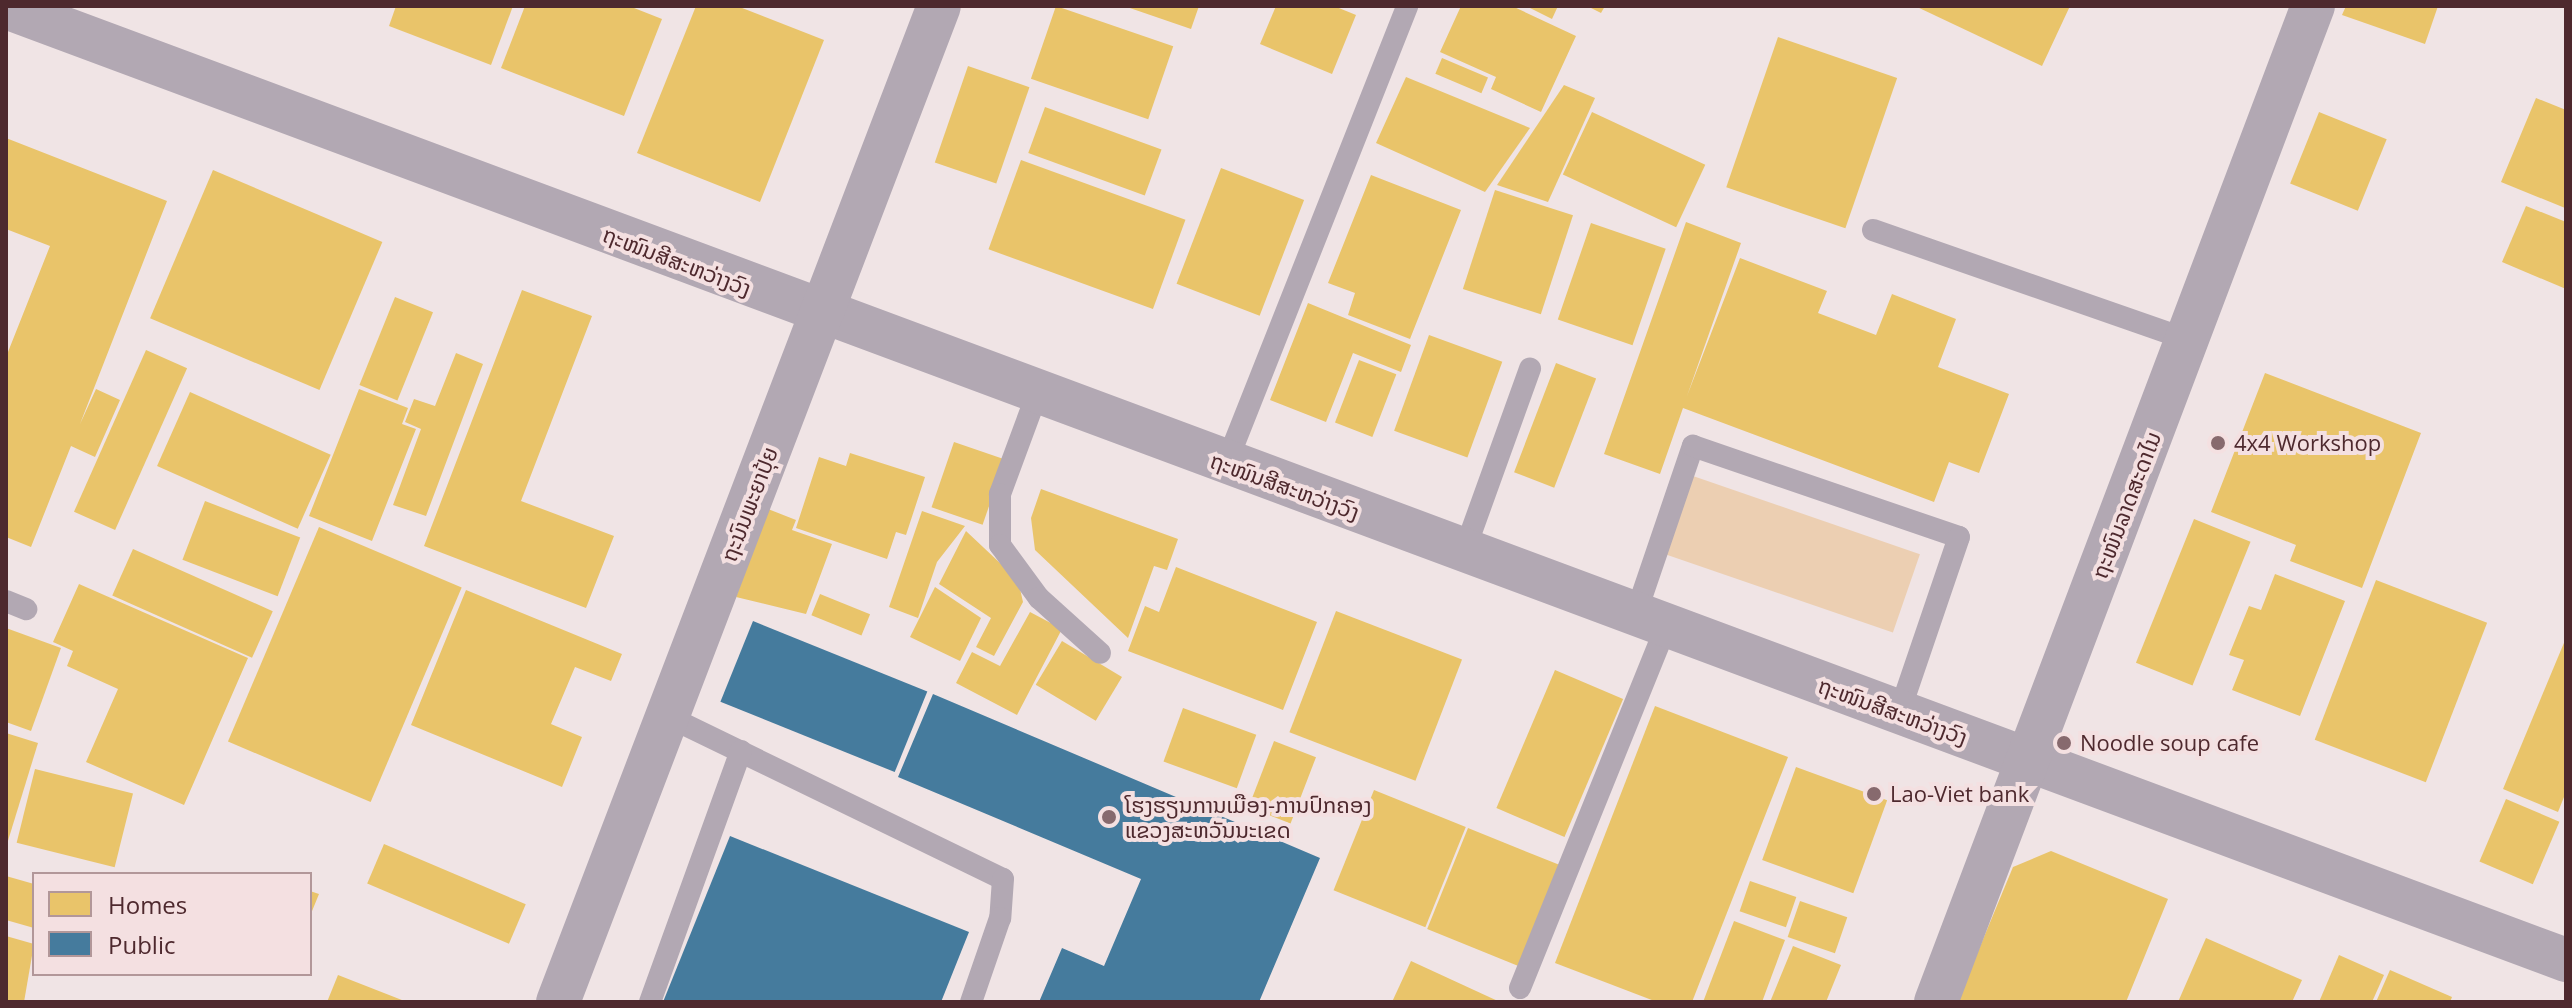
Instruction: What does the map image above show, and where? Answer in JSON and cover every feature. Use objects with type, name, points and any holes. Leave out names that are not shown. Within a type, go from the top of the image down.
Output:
[{"type":"street","name":"ຖະນົນພະຍາປຸ້ຍ","points":[[558,1002],[939,6]]},
{"type":"street","name":"ຖະໜົນລາດສະດາໄນ","points":[[1936,1002],[2313,6]]},
{"type":"street","name":"ຖະໜົນສີສະຫວ່າງວົງ","points":[[6,7],[821,315],[2566,960]]},
{"type":"lane","points":[[1226,464],[1407,6]]},
{"type":"lane","points":[[1873,230],[2188,340]]},
{"type":"lane","points":[[1464,552],[1530,369]]},
{"type":"lane","points":[[1037,394],[1000,494],[1000,545],[1039,598],[1100,653]]},
{"type":"lane","points":[[1520,988],[1651,621],[1693,446],[1959,537],[1899,713]]},
{"type":"lane","points":[[667,716],[1003,879],[1000,918],[971,1002]]},
{"type":"lane","points":[[650,1002],[741,751]]},
{"type":"shaded area","points":[[1693,476],[1920,554],[1893,633],[1666,554]]},
{"type":"building: Homes","points":[[396,6],[513,6],[491,65],[389,26]]},
{"type":"building: Homes","points":[[525,6],[629,6],[662,19],[624,116],[501,68]]},
{"type":"building: Homes","points":[[696,6],[737,6],[824,40],[760,202],[637,153]]},
{"type":"building: Homes","points":[[1056,6],[1173,46],[1148,119],[1031,79]]},
{"type":"building: Homes","points":[[1124,6],[1199,6],[1191,29]]},
{"type":"building: Homes","points":[[1276,6],[1334,6],[1356,15],[1332,74],[1260,44]]},
{"type":"building: Homes","points":[[1461,6],[1512,6],[1576,36],[1541,112],[1491,89],[1496,77],[1440,52]]},
{"type":"building: Homes","points":[[1526,6],[1558,6],[1552,19]]},
{"type":"building: Homes","points":[[1587,6],[1605,6],[1601,13]]},
{"type":"building: Homes","points":[[1915,6],[2070,6],[2042,66]]},
{"type":"building: Homes","points":[[2346,6],[2438,6],[2425,44],[2342,15]]},
{"type":"building: Homes","points":[[1778,37],[1897,78],[1845,228],[1726,187]]},
{"type":"building: Homes","points":[[1442,58],[1488,78],[1481,93],[1435,74]]},
{"type":"building: Homes","points":[[968,66],[1029,87],[996,184],[935,162]]},
{"type":"building: Homes","points":[[1406,77],[1530,128],[1485,192],[1376,143]]},
{"type":"building: Homes","points":[[1564,85],[1595,98],[1548,202],[1497,185]]},
{"type":"building: Homes","points":[[2536,98],[2566,110],[2565,208],[2501,182]]},
{"type":"building: Homes","points":[[1045,107],[1162,149],[1145,195],[1028,153]]},
{"type":"building: Homes","points":[[1592,112],[1705,165],[1676,227],[1563,175]]},
{"type":"building: Homes","points":[[2319,112],[2387,139],[2358,211],[2290,183]]},
{"type":"building: Homes","points":[[6,138],[167,201],[80,424],[96,389],[120,400],[95,457],[71,446],[31,547],[6,537],[6,357],[50,246],[6,229]]},
{"type":"building: Homes","points":[[1021,160],[1185,220],[1153,309],[989,249]]},
{"type":"building: Homes","points":[[1221,168],[1304,200],[1260,316],[1177,284]]},
{"type":"building: Homes","points":[[213,170],[382,242],[319,390],[150,318]]},
{"type":"building: Homes","points":[[1371,175],[1461,210],[1410,339],[1348,315],[1355,293],[1328,283]]},
{"type":"building: Homes","points":[[1495,190],[1573,215],[1541,314],[1463,289]]},
{"type":"building: Homes","points":[[2526,206],[2566,222],[2566,289],[2502,262]]},
{"type":"building: Homes","points":[[1686,222],[1741,243],[1687,396],[1740,258],[1827,291],[1818,313],[1876,335],[1892,294],[1956,319],[1938,367],[2009,394],[1979,473],[1949,462],[1934,502],[1683,408],[1660,474],[1604,454]]},
{"type":"building: Homes","points":[[1591,223],[1666,249],[1632,345],[1558,319]]},
{"type":"building: Homes","points":[[522,290],[592,316],[521,501],[614,536],[586,608],[424,546]]},
{"type":"building: Homes","points":[[395,297],[433,312],[397,400],[359,385]]},
{"type":"building: Homes","points":[[1308,303],[1411,345],[1401,372],[1353,353],[1326,422],[1270,400]]},
{"type":"building: Homes","points":[[1429,335],[1502,362],[1467,458],[1394,431]]},
{"type":"building: Homes","points":[[146,350],[187,368],[115,530],[74,512]]},
{"type":"building: Homes","points":[[456,353],[483,364],[426,516],[393,505],[421,429],[405,422],[414,399],[435,406]]},
{"type":"building: Homes","points":[[1359,360],[1396,374],[1372,437],[1335,423]]},
{"type":"building: Homes","points":[[1556,363],[1596,378],[1554,488],[1514,472]]},
{"type":"building: Homes","points":[[2265,373],[2421,433],[2362,588],[2290,561],[2296,545],[2211,512]]},
{"type":"building: Homes","points":[[359,389],[408,408],[402,424],[416,429],[372,541],[309,516]]},
{"type":"building: Homes","points":[[190,392],[331,455],[298,529],[157,466]]},
{"type":"building: Homes","points":[[954,442],[1005,460],[983,525],[932,507]]},
{"type":"building: Homes","points":[[850,453],[925,477],[906,535],[896,532],[887,559],[796,528],[819,457],[846,466]]},
{"type":"building: Homes","points":[[1041,489],[1178,539],[1167,570],[1154,566],[1128,638],[1035,550],[1031,518]]},
{"type":"building: Homes","points":[[205,501],[300,538],[278,596],[182,560]]},
{"type":"building: Homes","points":[[768,509],[796,520],[792,530],[832,544],[806,614],[736,597]]},
{"type":"building: Homes","points":[[922,511],[965,526],[937,562],[918,618],[889,607]]},
{"type":"building: Homes","points":[[2194,519],[2251,542],[2192,686],[2136,663]]},
{"type":"building: Homes","points":[[319,527],[462,588],[371,802],[228,741]]},
{"type":"building: Homes","points":[[966,531],[1018,580],[1023,602],[994,656],[976,647],[991,618],[939,584]]},
{"type":"building: Homes","points":[[133,549],[273,611],[252,658],[112,596]]},
{"type":"building: Homes","points":[[1176,567],[1317,622],[1283,710],[1128,651],[1145,606],[1159,612]]},
{"type":"building: Homes","points":[[2275,574],[2345,601],[2300,716],[2232,690],[2244,660],[2229,655],[2249,606],[2261,610]]},
{"type":"building: Homes","points":[[2376,580],[2487,623],[2426,782],[2315,740]]},
{"type":"building: Homes","points":[[79,584],[248,658],[184,805],[86,762],[118,689],[67,666],[73,651],[53,642]]},
{"type":"building: Homes","points":[[935,587],[981,618],[960,661],[910,637]]},
{"type":"building: Homes","points":[[466,590],[622,654],[611,681],[575,667],[551,724],[582,737],[562,787],[411,725]]},
{"type":"building: Homes","points":[[820,594],[870,614],[861,636],[811,615]]},
{"type":"building: Homes","points":[[1336,611],[1462,659],[1415,781],[1289,732]]},
{"type":"building: Homes","points":[[1030,612],[1062,629],[1017,715],[956,683],[972,652],[1000,666]]},
{"type":"building: Homes","points":[[6,628],[61,648],[31,731],[6,722]]},
{"type":"building: Homes","points":[[2566,638],[2566,792],[2558,812],[2503,789]]},
{"type":"building: Homes","points":[[1062,641],[1122,677],[1096,721],[1036,685]]},
{"type":"building: Homes","points":[[1555,670],[1623,699],[1565,837],[1496,808]]},
{"type":"building: Homes","points":[[1655,706],[1788,757],[1692,1002],[1657,1002],[1555,963]]},
{"type":"building: Homes","points":[[1183,708],[1256,735],[1237,788],[1164,762]]},
{"type":"building: Homes","points":[[6,733],[38,743],[7,844],[6,844]]},
{"type":"building: Homes","points":[[1274,741],[1316,757],[1291,823],[1249,807]]},
{"type":"building: Homes","points":[[1796,767],[1887,800],[1853,893],[1762,860]]},
{"type":"building: Homes","points":[[35,769],[133,793],[115,867],[17,843]]},
{"type":"building: Homes","points":[[1374,790],[1466,827],[1425,927],[1334,890]]},
{"type":"building: Homes","points":[[2506,799],[2559,822],[2533,884],[2479,862]]},
{"type":"building: Homes","points":[[1468,828],[1560,865],[1519,966],[1427,929]]},
{"type":"building: Homes","points":[[384,844],[526,904],[509,944],[367,884]]},
{"type":"building: Homes","points":[[2051,851],[2168,899],[2126,1002],[1957,1002],[2013,867]]},
{"type":"building: Homes","points":[[6,876],[32,883],[32,927],[6,920]]},
{"type":"building: Homes","points":[[1750,881],[1796,897],[1786,927],[1740,911]]},
{"type":"building: Homes","points":[[312,892],[319,894],[312,911]]},
{"type":"building: Homes","points":[[1800,901],[1847,917],[1835,953],[1788,937]]},
{"type":"building: Homes","points":[[1734,921],[1785,940],[1762,1002],[1703,1002]]},
{"type":"building: Homes","points":[[6,936],[32,943],[32,956],[24,1002],[6,1002]]},
{"type":"building: Homes","points":[[2206,938],[2302,980],[2292,1002],[2178,1002]]},
{"type":"building: Homes","points":[[1793,946],[1841,965],[1826,1002],[1770,1002]]},
{"type":"building: Homes","points":[[2339,955],[2384,975],[2372,1002],[2319,1002]]},
{"type":"building: Homes","points":[[1411,961],[1500,1002],[1392,1002]]},
{"type":"building: Homes","points":[[2390,970],[2452,997],[2450,1002],[2376,1002]]},
{"type":"building: Homes","points":[[338,975],[407,1002],[327,1002]]},
{"type":"building: Public","points":[[753,621],[927,691],[895,772],[720,702]]},
{"type":"building: Public","name":"ໂຮງຮຽນການເມືອງ-ການປົກຄອງ ແຂວງສະຫວັນນະເຂດ","points":[[933,694],[1320,858],[1259,1002],[1039,1002],[1062,948],[1104,966],[1141,879],[898,777]]},
{"type":"building: Public","points":[[730,836],[969,932],[941,1002],[663,1002]]},
{"type":"place","name":"4x4 Workshop","points":[[2218,443]]},
{"type":"place","name":"Noodle soup cafe","points":[[2064,743]]},
{"type":"place","name":"Lao-Viet bank","points":[[1874,794]]},
{"type":"place","name":"ໂຮງຮຽນການເມືອງ-ການປົກຄອງ ແຂວງສະຫວັນນະເຂດ","points":[[1109,817]]}]
